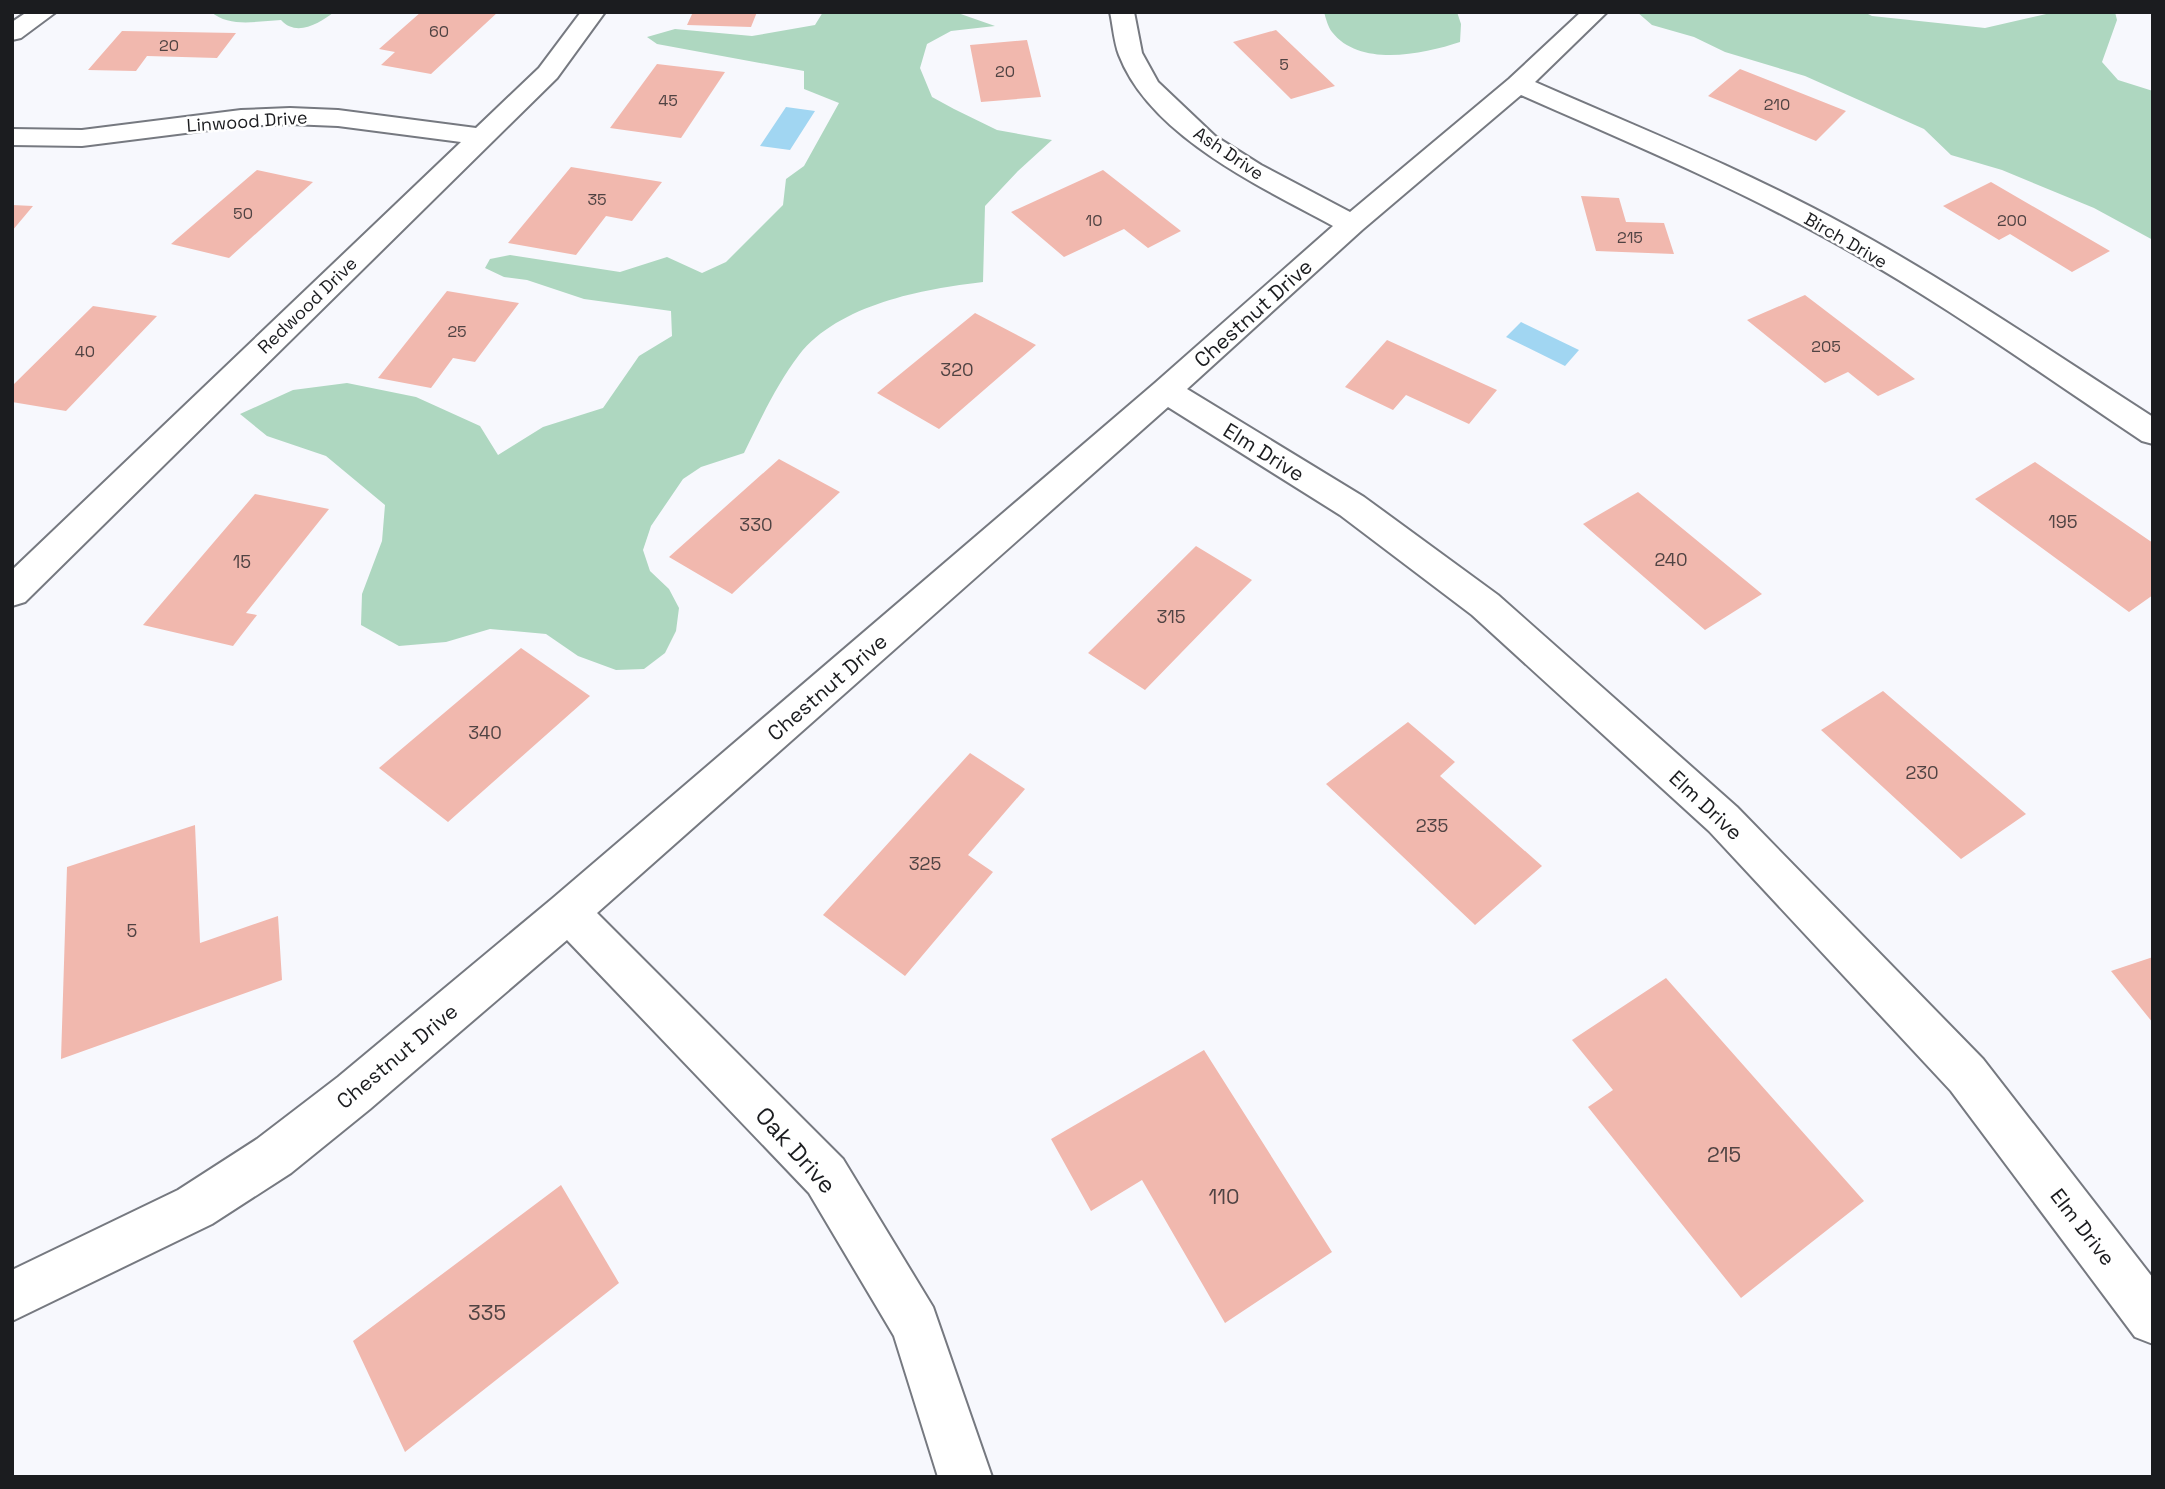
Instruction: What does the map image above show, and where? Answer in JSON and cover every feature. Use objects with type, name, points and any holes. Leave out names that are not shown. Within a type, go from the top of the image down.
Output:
[{"type":"street","points":[[12,33],[44,12]]},
{"type":"street","name":"Redwood Drive","points":[[12,592],[548,73],[593,12]]},
{"type":"street","name":"Ash Drive","points":[[1122,12],[1130,53],[1147,86],[1206,142],[1251,171],[1352,224]]},
{"type":"street","name":"Chestnut Drive","points":[[12,1296],[195,1208],[274,1156],[354,1093],[568,912],[1166,391],[1352,224],[1518,84],[1595,12]]},
{"type":"street","name":"Birch Drive","points":[[1518,84],[1725,175],[1837,233],[1973,315],[2153,433]]},
{"type":"street","name":"Linwood Drive","points":[[12,137],[82,138],[241,118],[290,116],[338,118],[481,137]]},
{"type":"street","name":"Elm Drive","points":[[1166,391],[1352,506],[1485,605],[1723,819],[1967,1075],[2153,1319]]},
{"type":"street","name":"Oak Drive","points":[[568,912],[826,1176],[915,1325],[965,1477]]},
{"type":"green space","points":[[211,12],[334,12],[308,27],[294,28],[281,20],[235,22]]},
{"type":"green space","points":[[823,12],[955,12],[995,26],[951,31],[927,44],[920,68],[932,97],[954,109],[997,130],[1052,140],[985,206],[983,282],[909,295],[859,311],[836,323],[816,338],[791,366],[769,402],[744,453],[701,467],[683,479],[651,526],[643,550],[650,571],[669,589],[679,608],[676,631],[665,653],[644,669],[616,670],[578,656],[546,634],[490,629],[446,642],[399,646],[361,625],[362,594],[382,541],[385,505],[326,456],[267,436],[240,414],[293,390],[347,383],[416,397],[480,426],[498,455],[543,427],[603,408],[639,356],[672,336],[671,311],[584,299],[527,280],[504,277],[485,268],[490,259],[510,255],[620,272],[667,257],[702,273],[726,262],[783,205],[786,179],[804,166],[839,103],[804,89],[804,71],[657,44],[647,37],[675,29],[752,36],[815,25]]},
{"type":"green space","points":[[1324,12],[1457,12],[1461,24],[1460,42],[1411,54],[1375,54],[1344,43],[1331,30]]},
{"type":"green space","points":[[1637,12],[1864,12],[1872,16],[1985,28],[2055,12],[2115,12],[2117,20],[2102,62],[2118,80],[2153,91],[2153,240],[2094,208],[2002,170],[1951,155],[1924,129],[1805,76],[1725,52],[1694,37],[1652,25]]},
{"type":"water","points":[[786,107],[815,111],[790,150],[760,146]]},
{"type":"water","points":[[1521,322],[1579,350],[1565,366],[1506,337]]},
{"type":"building","points":[[421,12],[498,12],[431,74],[381,65],[395,52],[379,49]]},
{"type":"building","points":[[693,12],[757,12],[751,27],[687,25]]},
{"type":"building","points":[[1276,30],[1335,86],[1291,99],[1233,42]]},
{"type":"building","points":[[122,31],[236,33],[217,58],[147,56],[136,71],[88,70]]},
{"type":"building","points":[[1027,40],[1041,97],[981,102],[970,45]]},
{"type":"building","points":[[657,64],[725,72],[681,138],[610,128]]},
{"type":"building","points":[[1740,69],[1846,111],[1816,141],[1708,96]]},
{"type":"building","points":[[571,167],[662,182],[632,221],[606,216],[576,255],[508,243]]},
{"type":"building","points":[[257,170],[313,182],[229,258],[171,244]]},
{"type":"building","points":[[1103,170],[1181,231],[1148,248],[1124,229],[1064,257],[1011,212]]},
{"type":"building","points":[[1991,182],[2110,251],[2072,272],[2010,234],[1999,240],[1943,206]]},
{"type":"building","points":[[1581,196],[1619,198],[1626,222],[1664,223],[1674,254],[1596,251]]},
{"type":"building","points":[[12,205],[33,206],[12,231]]},
{"type":"building","points":[[447,291],[519,303],[475,362],[453,358],[431,388],[378,378]]},
{"type":"building","points":[[1805,295],[1915,379],[1878,396],[1848,372],[1825,383],[1747,320]]},
{"type":"building","points":[[93,306],[157,316],[66,411],[12,402],[12,386]]},
{"type":"building","points":[[975,313],[1036,345],[939,429],[877,393]]},
{"type":"building","points":[[1387,340],[1497,390],[1469,424],[1406,395],[1393,410],[1345,387]]},
{"type":"building","points":[[779,459],[840,492],[732,594],[669,557]]},
{"type":"building","points":[[2035,462],[2153,543],[2153,595],[2129,612],[1975,499]]},
{"type":"building","points":[[1638,492],[1762,594],[1705,630],[1583,524]]},
{"type":"building","points":[[255,494],[329,509],[246,613],[257,615],[233,646],[143,625]]},
{"type":"building","points":[[1196,546],[1252,580],[1145,690],[1088,653]]},
{"type":"building","points":[[521,648],[590,696],[448,822],[379,768]]},
{"type":"building","points":[[1883,691],[2026,814],[1961,859],[1821,730]]},
{"type":"building","points":[[1408,722],[1455,762],[1440,776],[1542,866],[1475,925],[1326,784]]},
{"type":"building","points":[[970,753],[1025,789],[968,855],[993,872],[905,976],[823,915]]},
{"type":"building","points":[[195,825],[200,943],[278,916],[282,980],[61,1059],[67,867]]},
{"type":"building","points":[[2153,957],[2153,1023],[2111,971]]},
{"type":"building","points":[[1666,978],[1864,1201],[1741,1298],[1588,1107],[1613,1090],[1572,1040]]},
{"type":"building","points":[[1204,1050],[1332,1252],[1225,1323],[1142,1180],[1091,1211],[1051,1139]]},
{"type":"building","points":[[561,1185],[619,1283],[405,1452],[353,1341]]}]
